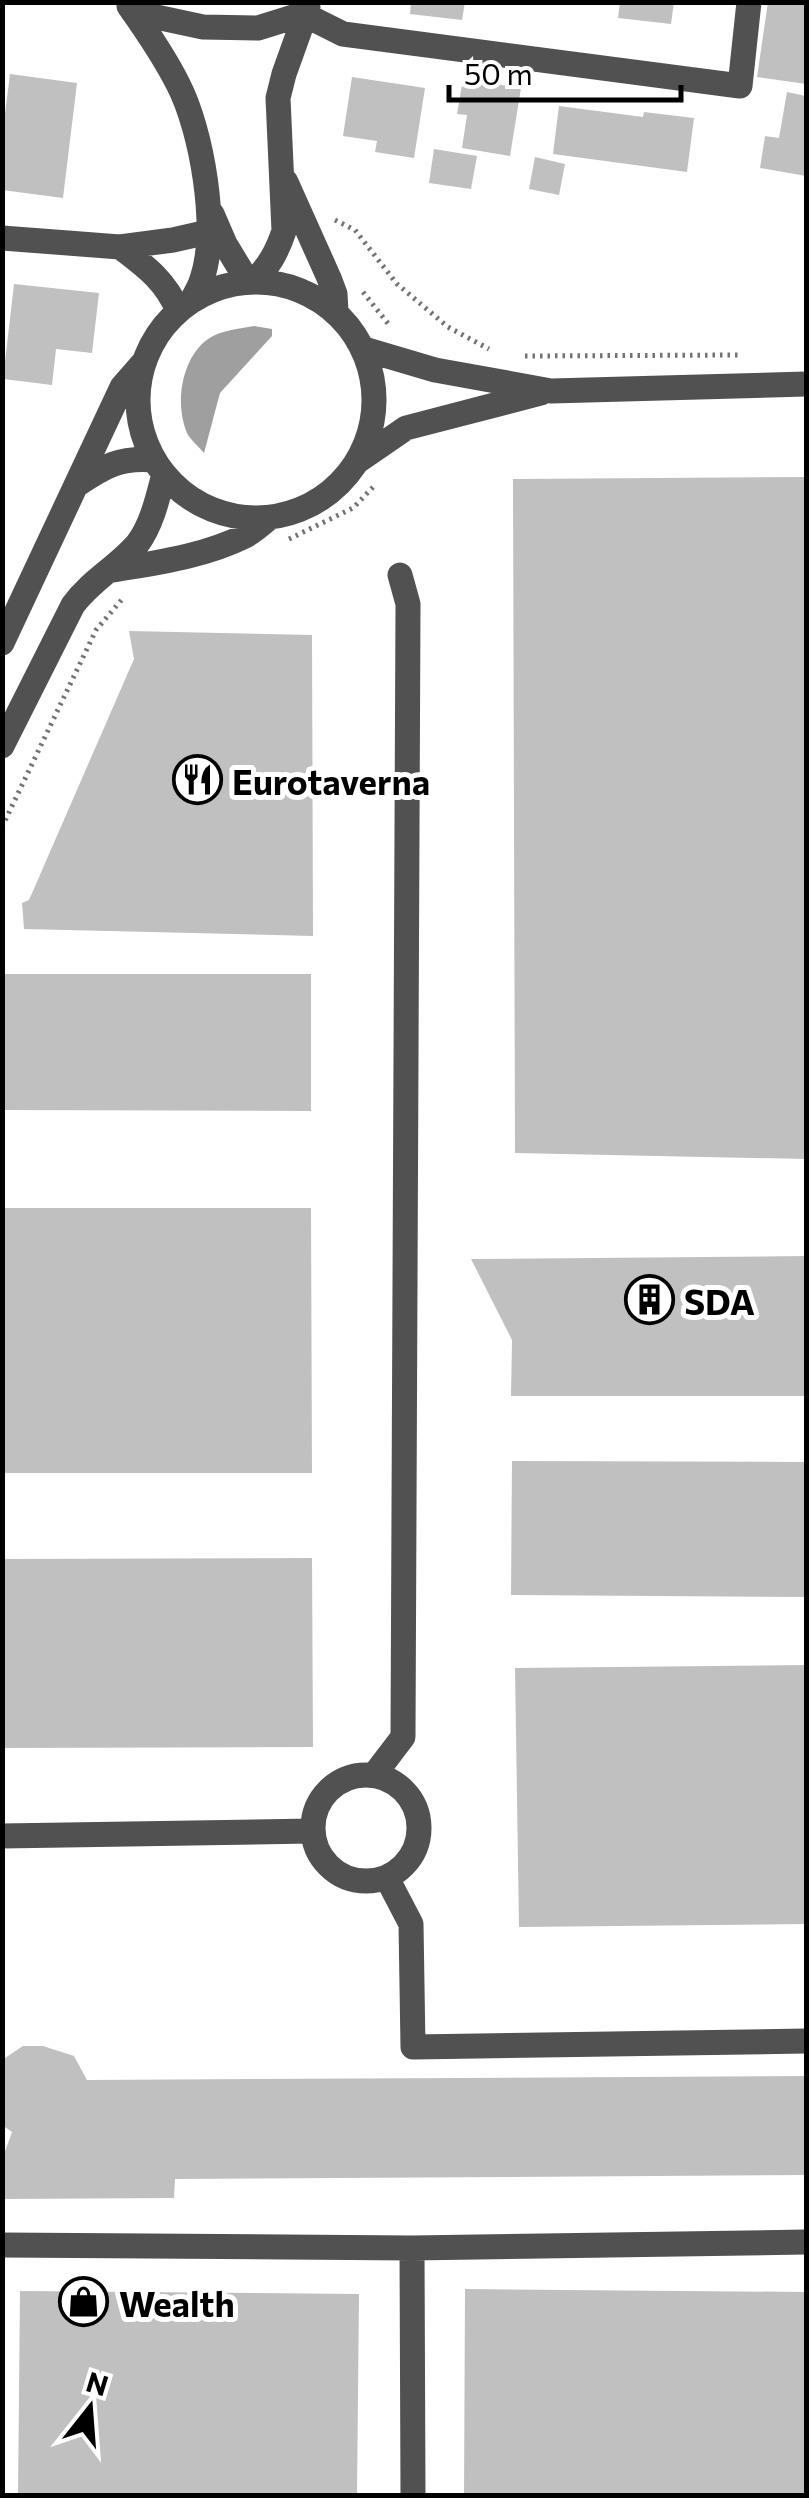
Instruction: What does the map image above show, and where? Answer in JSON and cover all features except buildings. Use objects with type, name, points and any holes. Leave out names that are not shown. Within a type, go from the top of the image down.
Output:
[{"type":"street","points":[[307,8],[343,34],[740,86],[749,2]]},
{"type":"street","points":[[129,7],[203,27],[258,28],[307,8]]},
{"type":"street","points":[[129,7],[179,85],[203,164],[208,232],[202,280],[151,344],[138,395],[146,444],[159,467],[186,495],[234,516],[270,518],[285,514],[313,504],[334,490],[358,461],[406,428],[551,391]]},
{"type":"street","points":[[251,281],[268,266],[284,231],[278,98],[307,8]]},
{"type":"street","points":[[279,168],[329,278],[336,312]]},
{"type":"street","points":[[207,205],[225,244],[251,281]]},
{"type":"street","points":[[2,238],[120,247],[208,232]]},
{"type":"street","points":[[120,247],[146,266],[185,305]]},
{"type":"street","points":[[185,305],[208,291],[251,281],[282,284],[318,298],[336,312],[364,348],[372,372],[372,427],[358,461]]},
{"type":"street","points":[[364,348],[435,370],[551,391],[806,384]]},
{"type":"street","points":[[2,643],[13,597],[78,484],[122,387],[144,363]]},
{"type":"street","points":[[78,484],[122,460],[138,458],[159,467]]},
{"type":"street","points":[[2,746],[84,590],[138,542],[156,504],[159,467]]},
{"type":"street","points":[[108,570],[161,562],[220,546],[247,535],[270,518]]},
{"type":"street","points":[[374,1775],[403,1737],[408,604],[400,575]]},
{"type":"street","points":[[374,1775],[405,1790],[420,1822],[419,1839],[402,1869],[370,1882],[353,1880],[337,1874],[324,1862],[312,1830],[314,1815],[320,1800],[343,1779],[374,1775]]},
{"type":"street","points":[[2,1836],[312,1830]]},
{"type":"street","points":[[387,1878],[411,1924],[413,2046],[806,2041]]},
{"type":"street","points":[[2,2244],[412,2248],[806,2242]]},
{"type":"street","points":[[412,2248],[413,2496]]},
{"type":"path","points":[[332,232],[324,214],[354,230],[397,284],[448,326],[486,348],[505,352]]},
{"type":"path","points":[[362,290],[391,327],[406,361]]},
{"type":"path","points":[[524,356],[750,355]]},
{"type":"path","points":[[276,544],[353,508],[379,481]]},
{"type":"path","points":[[2,827],[96,630],[129,591]]},
{"type":"shaded area","points":[[254,326],[272,329],[272,336],[220,393],[204,453],[188,435],[181,410],[186,370],[208,339]]},
{"type":"place","name":"Eurotaverna","points":[[197,780]]},
{"type":"place","name":"SDA","points":[[649,1300]]},
{"type":"place","name":"Wealth","points":[[84,2302]]}]
